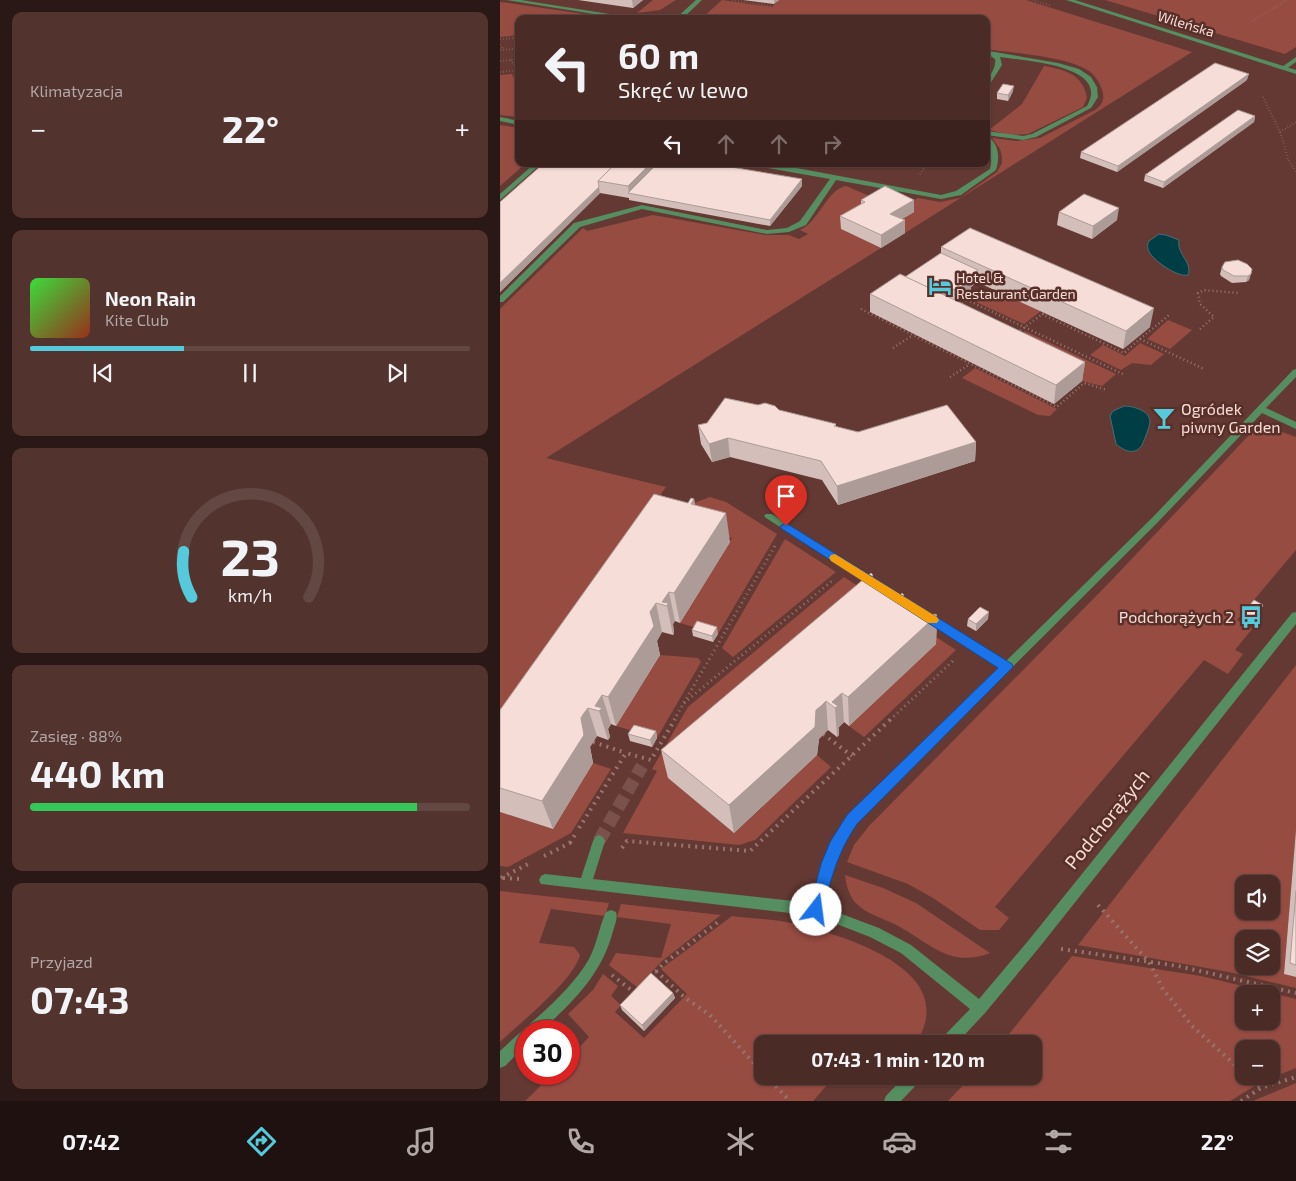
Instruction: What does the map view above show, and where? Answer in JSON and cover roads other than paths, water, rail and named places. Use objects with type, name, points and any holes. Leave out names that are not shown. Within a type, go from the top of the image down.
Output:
[{"type":"street","points":[[510,0],[611,15]]},
{"type":"street","points":[[682,15],[699,0]]},
{"type":"street","name":"Wileńska","points":[[1069,0],[1296,72]]},
{"type":"street","points":[[990,53],[1077,70],[1088,77],[1094,86],[1095,96],[1089,107],[1034,136],[1023,138],[990,134]]},
{"type":"street","points":[[990,54],[998,58],[1000,65],[990,80]]},
{"type":"street","points":[[1284,68],[1296,60]]},
{"type":"street","points":[[500,119],[515,122]]},
{"type":"street","points":[[781,167],[941,197],[958,193],[993,170],[996,159],[995,150],[990,143]]},
{"type":"street","points":[[500,198],[535,167]]},
{"type":"street","points":[[500,300],[577,225],[642,207],[767,232],[789,230],[803,223],[834,178]]},
{"type":"street","points":[[909,198],[918,193]]},
{"type":"street","points":[[816,910],[828,864],[837,842],[852,819],[1155,520],[1296,372]]},
{"type":"street","points":[[1260,409],[1296,426]]},
{"type":"street","points":[[769,516],[1007,667]]},
{"type":"street","name":"Podchorążych","points":[[954,1035],[1033,945],[1296,616]]},
{"type":"street","points":[[585,884],[598,843]]},
{"type":"street","points":[[545,880],[816,910],[874,932],[906,949],[980,1008]]},
{"type":"street","points":[[543,1020],[570,994],[588,973],[600,952],[611,916]]},
{"type":"street","points":[[500,1061],[515,1047]]},
{"type":"street","points":[[891,1101],[906,1085]]},
{"type":"water","points":[[1159,234],[1179,240],[1180,250],[1188,266],[1188,275],[1171,271],[1150,253],[1148,249],[1149,241]]},
{"type":"water","points":[[1124,406],[1140,409],[1147,414],[1150,422],[1142,445],[1133,451],[1122,449],[1116,444],[1110,416],[1113,411]]},
{"type":"tunnel","points":[[599,841],[642,766]]},
{"type":"place","name":"Hotel & Restaurant Garden","points":[[940,286]]},
{"type":"place","name":"Ogródek piwny Garden","points":[[1164,418]]},
{"type":"place","name":"Podchorążych 2","points":[[1251,617]]}]
